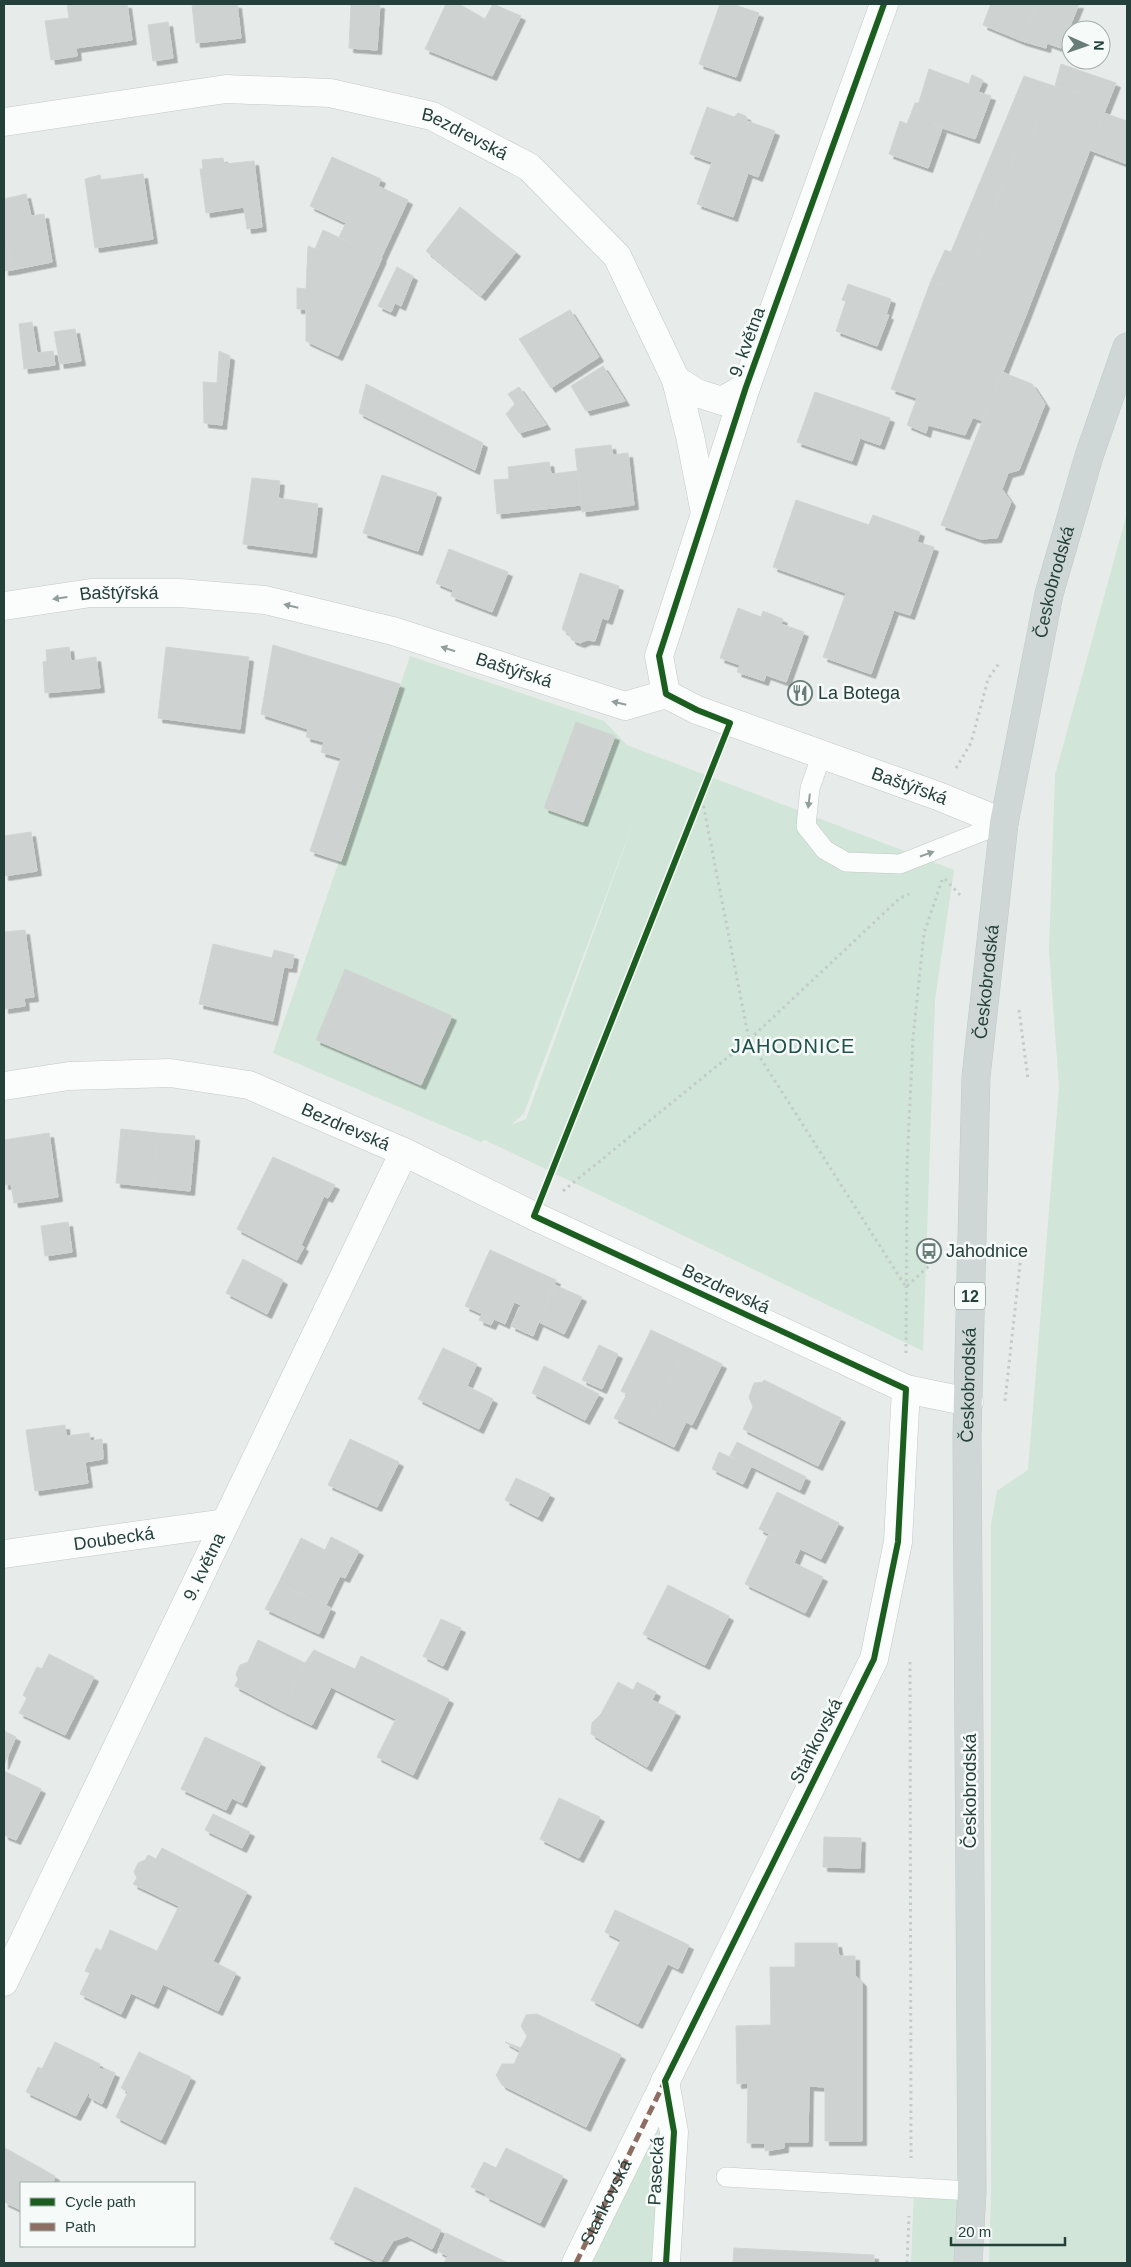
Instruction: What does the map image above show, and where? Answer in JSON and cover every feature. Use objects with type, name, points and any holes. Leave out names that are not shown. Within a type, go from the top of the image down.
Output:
[{"type":"main road","name":"Českobrodská","points":[[968,2263],[972,2191],[969,1402],[976,1077],[1004,823],[1048,594],[1089,456],[1127,347]]},
{"type":"street","name":"9. května","points":[[666,694],[659,656],[746,387],[884,4]]},
{"type":"street","name":"Bezdrevská","points":[[4,122],[226,89],[330,93],[432,116],[529,167],[617,256],[676,380],[690,436],[705,513]]},
{"type":"street","points":[[676,380],[697,393],[722,400],[746,387]]},
{"type":"street","name":"Baštýřská","points":[[4,606],[91,594],[180,593],[264,600],[393,631],[625,706],[666,694],[697,710],[730,723],[938,796],[1004,823]]},
{"type":"street","name":"Bezdrevská","points":[[4,1086],[69,1076],[170,1073],[249,1085],[404,1152],[534,1216],[906,1389],[969,1402]]},
{"type":"street","name":"9. května","points":[[4,1982],[404,1152]]},
{"type":"street","name":"Staňkovská","points":[[576,2263],[874,1659],[898,1542],[906,1389]]},
{"type":"street","name":"Doubecká","points":[[4,1554],[225,1523]]},
{"type":"street","name":"Pasecká","points":[[665,2082],[674,2132],[666,2263]]},
{"type":"lane","points":[[822,754],[810,788],[806,826],[825,850],[846,862],[900,864],[1004,823]]},
{"type":"lane","points":[[726,2177],[972,2191]]},
{"type":"path","points":[[938,796],[972,743],[988,679],[1005,656]]},
{"type":"path","points":[[534,1216],[730,723]]},
{"type":"path","points":[[701,793],[749,1040],[906,1286]]},
{"type":"path","points":[[906,1389],[908,1166],[913,1038],[924,933],[944,877],[935,881]]},
{"type":"path","points":[[534,1216],[749,1040],[900,898],[917,890]]},
{"type":"path","points":[[906,1286],[929,1266]]},
{"type":"path","points":[[907,2263],[910,2187],[911,1673],[909,1654]]},
{"type":"green space","points":[[1127,513],[1127,2263],[989,2263],[991,2194],[991,1524],[997,1491],[1028,1470],[1059,1087],[1049,951],[1055,775]]},
{"type":"green space","points":[[410,656],[604,721],[627,745],[954,870],[935,1000],[923,1351],[485,1140],[481,1142],[273,1053],[339,861],[341,862]],"holes":[[[637,813],[526,1119],[511,1125],[524,1113]]]},
{"type":"green space","points":[[664,2100],[664,2263],[583,2263]]},
{"type":"green space","points":[[914,2191],[966,2195],[963,2263],[911,2263]]},
{"type":"building","points":[[67,4],[127,4],[132,40],[76,48],[77,56],[51,60],[45,21],[69,18]]},
{"type":"building","points":[[192,4],[237,4],[241,38],[196,43]]},
{"type":"building","points":[[351,4],[380,4],[377,50],[349,48]]},
{"type":"building","points":[[446,4],[459,4],[485,19],[493,4],[521,16],[492,76],[425,49]]},
{"type":"building","points":[[720,4],[732,4],[759,13],[736,77],[699,64]]},
{"type":"building","points":[[991,4],[1036,4],[1022,41],[983,25]]},
{"type":"building","points":[[1036,4],[1079,4],[1072,20],[1061,20],[1061,48],[1047,43],[1046,48],[1022,41]]},
{"type":"building","points":[[168,22],[173,58],[153,61],[148,25]]},
{"type":"building","points":[[1061,64],[1061,70],[1078,70],[1116,83],[1108,103],[1055,86]]},
{"type":"building","points":[[929,69],[969,84],[972,75],[983,80],[978,92],[991,96],[975,139],[934,125],[934,122],[915,115]]},
{"type":"building","points":[[1024,76],[1051,85],[1032,137],[1027,135],[1019,153],[1016,152],[974,260],[951,252]]},
{"type":"building","points":[[1051,85],[1108,103],[1026,315],[931,281],[945,250],[974,260],[1016,152],[1019,153],[1027,135],[1032,137]]},
{"type":"building","points":[[915,103],[919,103],[915,115],[934,122],[934,125],[942,129],[928,168],[889,154],[900,121],[907,124]]},
{"type":"building","points":[[707,107],[734,117],[738,113],[746,116],[747,121],[775,131],[758,177],[748,173],[733,217],[697,204],[712,162],[690,154]]},
{"type":"building","points":[[1104,113],[1127,121],[1127,164],[1090,150]]},
{"type":"building","points":[[332,157],[381,179],[378,186],[408,200],[381,258],[339,237],[346,223],[310,206]]},
{"type":"building","points":[[223,158],[224,164],[254,161],[262,227],[247,229],[244,207],[206,213],[200,169],[203,169],[202,160]]},
{"type":"building","points":[[143,174],[153,239],[95,248],[85,179],[100,175],[101,180]]},
{"type":"building","points":[[26,194],[31,216],[44,214],[52,262],[12,270],[4,227],[4,199]]},
{"type":"building","points":[[460,207],[516,252],[481,296],[426,251]]},
{"type":"building","points":[[4,227],[12,270],[4,271]]},
{"type":"building","points":[[323,230],[382,258],[338,356],[306,341],[306,309],[297,309],[297,288],[306,289],[308,246],[315,249]]},
{"type":"building","points":[[397,267],[413,276],[401,306],[395,303],[391,312],[378,306]]},
{"type":"building","points":[[931,281],[1026,315],[983,421],[891,389]]},
{"type":"building","points":[[848,284],[891,299],[886,315],[889,315],[877,346],[836,331],[846,301],[842,300]]},
{"type":"building","points":[[570,310],[599,357],[551,388],[519,339]]},
{"type":"building","points":[[32,322],[37,353],[53,351],[55,365],[24,369],[19,324]]},
{"type":"building","points":[[75,329],[81,361],[60,364],[54,332]]},
{"type":"building","points":[[219,351],[230,356],[222,425],[204,423],[203,382],[217,383]]},
{"type":"building","points":[[603,366],[625,401],[586,411],[571,386]]},
{"type":"building","points":[[1002,372],[1032,384],[1045,404],[1019,470],[1008,473],[1002,489],[1011,502],[997,538],[980,539],[941,525]]},
{"type":"building","points":[[366,384],[483,443],[475,470],[359,413]]},
{"type":"building","points":[[519,387],[546,425],[519,433],[506,414],[515,404],[508,394]]},
{"type":"building","points":[[815,392],[890,418],[880,445],[860,438],[852,461],[797,442]]},
{"type":"building","points":[[917,398],[973,417],[965,435],[928,425],[926,433],[907,425]]},
{"type":"building","points":[[611,445],[613,455],[628,453],[634,505],[582,512],[575,449]]},
{"type":"building","points":[[549,462],[551,474],[577,471],[581,505],[497,514],[494,480],[509,479],[508,467]]},
{"type":"building","points":[[382,475],[437,493],[418,551],[363,533]]},
{"type":"building","points":[[252,478],[280,481],[278,498],[318,504],[312,553],[243,544]]},
{"type":"building","points":[[796,500],[869,525],[873,515],[920,532],[917,542],[934,547],[910,615],[894,610],[871,674],[823,657],[846,593],[773,567]]},
{"type":"building","points":[[449,549],[508,572],[492,612],[451,596],[453,590],[436,583]]},
{"type":"building","points":[[580,573],[619,586],[608,620],[602,618],[595,641],[587,640],[580,643],[572,640],[569,634],[562,629]]},
{"type":"building","points":[[738,608],[761,617],[763,611],[783,619],[781,624],[804,632],[786,682],[766,675],[764,681],[737,672],[740,665],[720,658]]},
{"type":"building","points":[[273,645],[400,684],[341,861],[310,851],[341,758],[321,752],[324,742],[306,737],[308,729],[261,714]]},
{"type":"building","points":[[69,647],[71,661],[96,657],[100,688],[45,693],[43,662],[47,661],[46,650]]},
{"type":"building","points":[[166,647],[249,657],[240,729],[158,718]]},
{"type":"building","points":[[576,722],[615,736],[583,822],[544,808]]},
{"type":"building","points":[[31,832],[37,871],[4,876],[4,836]]},
{"type":"building","points":[[25,930],[34,997],[24,998],[25,1006],[4,1009],[4,932]]},
{"type":"building","points":[[213,944],[272,958],[274,950],[294,955],[292,968],[284,967],[273,1021],[199,1004]]},
{"type":"building","points":[[345,969],[452,1016],[421,1085],[316,1040]]},
{"type":"building","points":[[121,1129],[158,1133],[153,1187],[116,1183]]},
{"type":"building","points":[[49,1133],[58,1197],[14,1203],[11,1184],[4,1185],[4,1140]]},
{"type":"building","points":[[158,1133],[195,1136],[190,1191],[153,1187]]},
{"type":"building","points":[[273,1157],[335,1185],[328,1198],[324,1196],[301,1245],[304,1247],[297,1260],[237,1229]]},
{"type":"building","points":[[68,1222],[72,1252],[45,1256],[41,1226]]},
{"type":"building","points":[[490,1250],[556,1280],[533,1336],[511,1326],[521,1305],[514,1302],[505,1324],[494,1319],[491,1325],[479,1320],[482,1314],[465,1306]]},
{"type":"building","points":[[243,1259],[283,1280],[267,1314],[226,1293]]},
{"type":"building","points":[[555,1285],[582,1297],[564,1334],[539,1322]]},
{"type":"building","points":[[651,1330],[687,1347],[645,1433],[614,1418],[627,1394],[621,1391]]},
{"type":"building","points":[[599,1345],[618,1354],[602,1389],[582,1380]]},
{"type":"building","points":[[687,1347],[722,1364],[692,1425],[686,1422],[674,1447],[645,1433]]},
{"type":"building","points":[[443,1348],[477,1364],[467,1386],[493,1399],[479,1429],[418,1399]]},
{"type":"building","points":[[544,1366],[599,1394],[585,1420],[532,1393]]},
{"type":"building","points":[[764,1380],[841,1418],[818,1466],[743,1429],[753,1407],[749,1397],[754,1383],[763,1382]]},
{"type":"building","points":[[65,1425],[66,1436],[89,1433],[90,1441],[102,1439],[103,1459],[85,1462],[88,1483],[35,1491],[26,1430]]},
{"type":"building","points":[[350,1439],[399,1462],[377,1507],[328,1485]]},
{"type":"building","points":[[737,1442],[806,1477],[800,1490],[730,1456]]},
{"type":"building","points":[[719,1452],[751,1467],[743,1484],[712,1469]]},
{"type":"building","points":[[516,1478],[550,1494],[538,1517],[505,1500]]},
{"type":"building","points":[[777,1492],[839,1523],[821,1559],[759,1529]]},
{"type":"building","points":[[769,1534],[800,1549],[794,1563],[823,1577],[805,1613],[745,1584]]},
{"type":"building","points":[[331,1537],[359,1551],[345,1578],[340,1576],[326,1605],[278,1584],[301,1538],[325,1550]]},
{"type":"building","points":[[278,1584],[331,1608],[319,1634],[265,1609]]},
{"type":"building","points":[[668,1585],[729,1616],[705,1665],[643,1634]]},
{"type":"building","points":[[441,1619],[461,1628],[443,1666],[423,1656]]},
{"type":"building","points":[[258,1640],[305,1663],[283,1711],[235,1686],[238,1679],[236,1674],[240,1665],[248,1662]]},
{"type":"building","points":[[314,1650],[355,1669],[361,1656],[449,1699],[413,1775],[377,1757],[396,1719],[331,1687],[312,1725],[283,1711],[305,1663]]},
{"type":"building","points":[[49,1654],[94,1677],[65,1735],[19,1713],[27,1698],[23,1695],[37,1667],[42,1669]]},
{"type":"building","points":[[618,1682],[633,1690],[637,1682],[656,1692],[652,1700],[676,1712],[647,1767],[591,1734],[592,1723],[601,1714]]},
{"type":"building","points":[[4,1731],[16,1737],[4,1765]]},
{"type":"building","points":[[205,1737],[261,1763],[242,1803],[232,1798],[226,1810],[181,1789]]},
{"type":"building","points":[[4,1771],[41,1789],[16,1840],[4,1835]]},
{"type":"building","points":[[559,1798],[600,1817],[579,1858],[540,1839]]},
{"type":"building","points":[[213,1814],[250,1832],[242,1848],[205,1830]]},
{"type":"building","points":[[824,1837],[861,1838],[860,1868],[823,1867]]},
{"type":"building","points":[[162,1848],[247,1892],[213,1961],[164,1937],[179,1906],[133,1884],[137,1878],[134,1872],[138,1863],[145,1860],[148,1855],[156,1859]]},
{"type":"building","points":[[615,1910],[689,1945],[678,1969],[605,1932]]},
{"type":"building","points":[[110,1930],[157,1951],[164,1937],[236,1973],[218,2011],[163,1984],[154,2004],[131,1993],[121,2014],[80,1994],[90,1973],[85,1971],[96,1948],[101,1951]]},
{"type":"building","points":[[621,1940],[668,1963],[638,2024],[591,2000]]},
{"type":"building","points":[[795,1943],[837,1943],[839,1956],[855,1956],[855,1975],[862,1982],[862,2141],[825,2141],[825,2087],[809,2086],[808,2142],[784,2142],[784,2148],[765,2151],[765,2143],[747,2143],[748,2083],[737,2084],[736,2026],[771,2025],[770,1967],[795,1967]]},
{"type":"building","points":[[537,2014],[621,2055],[603,2091],[505,2042],[521,2048],[527,2036],[521,2026],[526,2015]]},
{"type":"building","points":[[55,2042],[100,2064],[99,2068],[115,2073],[102,2104],[89,2097],[88,2093],[76,2116],[26,2092],[38,2067],[42,2069]]},
{"type":"building","points":[[505,2042],[603,2091],[586,2127],[502,2085],[496,2075],[502,2064],[514,2064],[520,2051]]},
{"type":"building","points":[[139,2052],[191,2077],[161,2140],[116,2117],[128,2092],[121,2088]]},
{"type":"building","points":[[5,2148],[55,2176],[53,2182],[20,2182],[20,2210],[4,2202]]},
{"type":"building","points":[[506,2148],[563,2176],[540,2223],[485,2196],[486,2194],[471,2187],[484,2162],[496,2168]]},
{"type":"building","points":[[355,2187],[441,2230],[432,2249],[407,2236],[393,2241],[380,2263],[330,2239]]},
{"type":"building","points":[[446,2233],[508,2263],[444,2263],[448,2256],[438,2251]]},
{"type":"building","points":[[734,2248],[874,2255],[874,2263],[733,2263]]},
{"type":"marked path","points":[[576,2263],[664,2083]]},
{"type":"cycle path","points":[[666,2263],[674,2132],[665,2081],[874,1659],[898,1542],[906,1389],[534,1216],[730,723],[697,710],[666,694],[659,656],[746,387],[884,4]]},
{"type":"place","name":"La Botega","points":[[800,693]]},
{"type":"place","name":"Jahodnice","points":[[929,1251]]},
{"type":"district","name":"JAHODNICE","points":[[793,1046]]}]
